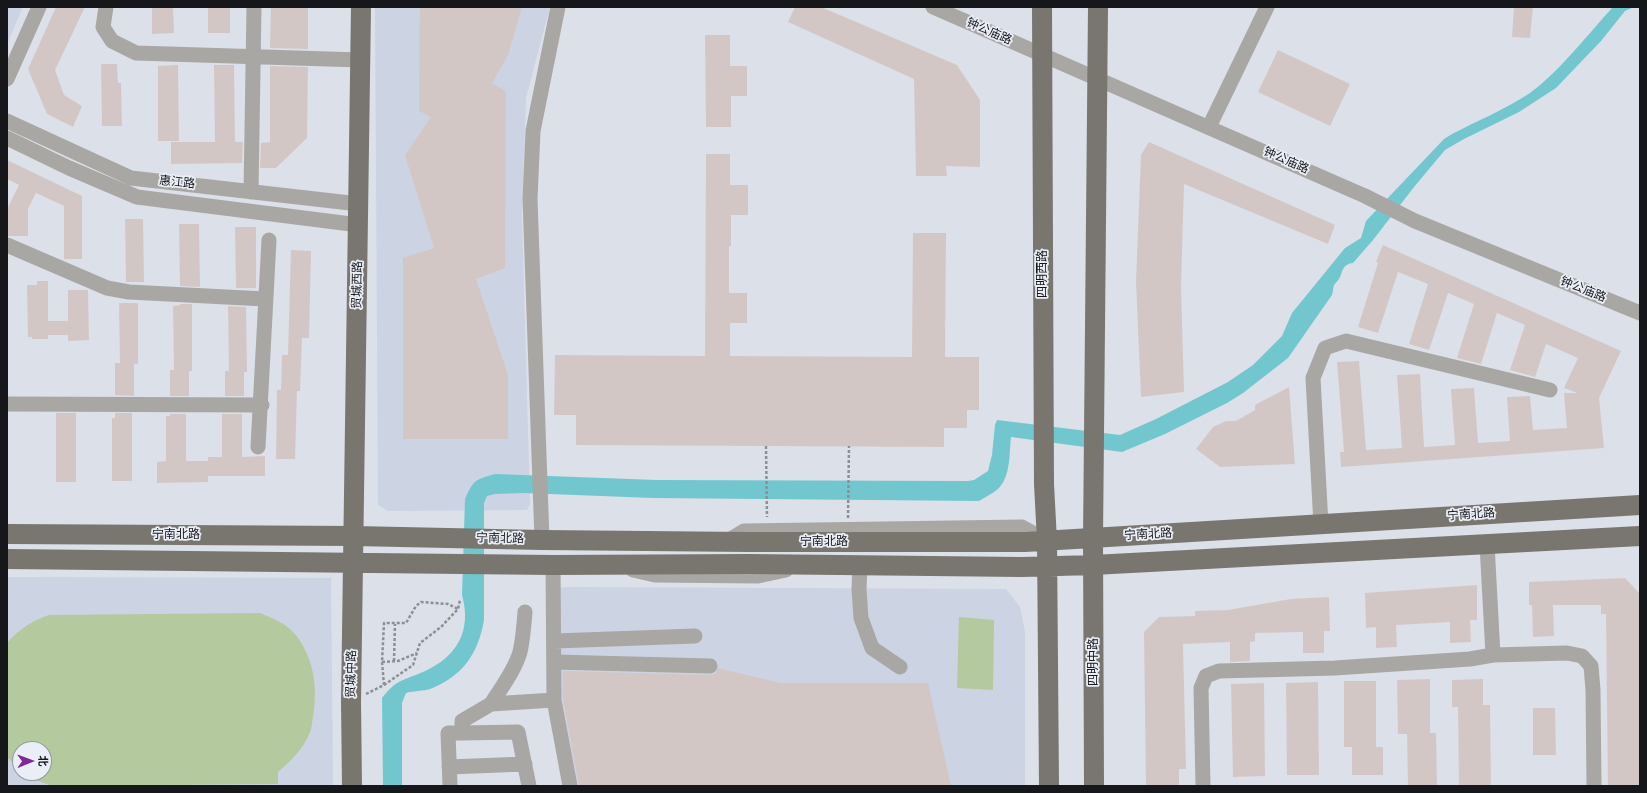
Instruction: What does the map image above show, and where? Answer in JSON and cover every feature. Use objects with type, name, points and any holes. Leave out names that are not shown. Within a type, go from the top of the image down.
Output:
[{"type":"main road","name":"贸城西路","points":[[353,563],[361,7]]},
{"type":"main road","name":"四明西路","points":[[1042,7],[1044,476],[1047,540]]},
{"type":"main road","points":[[1093,539],[1098,7]]},
{"type":"main road","name":"宁南北路","points":[[7,534],[354,536],[726,542],[1026,542],[1640,505]]},
{"type":"main road","points":[[1093,565],[1640,536]]},
{"type":"main road","name":"四明中路","points":[[1093,539],[1094,786]]},
{"type":"main road","points":[[1047,540],[1049,786]]},
{"type":"main road","name":"宁南北路","points":[[7,559],[553,565],[1093,565]]},
{"type":"main road","name":"贸城中路","points":[[352,786],[351,702],[353,563]]},
{"type":"street","points":[[7,79],[39,7]]},
{"type":"street","points":[[106,7],[104,27],[112,41],[136,53],[360,60]]},
{"type":"street","points":[[251,192],[254,7]]},
{"type":"street","points":[[542,540],[530,199],[533,131],[558,7]]},
{"type":"street","name":"钟公庙路","points":[[933,7],[1365,196],[1415,221],[1640,313]]},
{"type":"street","points":[[1208,127],[1267,7]]},
{"type":"street","name":"惠江路","points":[[7,121],[131,178],[359,204]]},
{"type":"street","name":"惠江路","points":[[7,138],[69,168],[137,197],[358,225]]},
{"type":"street","points":[[258,447],[262,405],[265,299],[269,240]]},
{"type":"street","points":[[7,245],[107,288],[129,292],[265,299]]},
{"type":"street","points":[[1321,525],[1313,378],[1325,348],[1346,342],[1550,390]]},
{"type":"street","points":[[7,404],[262,405]]},
{"type":"street","points":[[726,542],[744,531],[1022,526],[1047,540]]},
{"type":"street","points":[[1487,544],[1494,655]]},
{"type":"street","points":[[553,565],[554,700],[570,786]]},
{"type":"street","points":[[860,565],[859,589],[861,618],[872,648],[900,667]]},
{"type":"street","points":[[462,733],[462,722],[491,704],[509,674],[519,654],[525,612]]},
{"type":"street","points":[[554,641],[695,636]]},
{"type":"street","points":[[1203,786],[1201,688],[1206,676],[1219,671],[1335,668],[1470,659],[1494,655],[1568,653],[1582,656],[1591,666],[1593,690],[1594,786]]},
{"type":"street","points":[[554,662],[710,666]]},
{"type":"street","points":[[491,704],[554,700]]},
{"type":"street","points":[[450,786],[448,733],[518,732],[529,786]]},
{"type":"street","points":[[449,767],[525,764]]},
{"type":"path","points":[[766,446],[768,542]]},
{"type":"path","points":[[848,518],[849,446]]},
{"type":"path","points":[[351,702],[384,685],[414,665],[420,643],[441,627],[458,609],[460,600]]},
{"type":"path","points":[[384,685],[382,662],[384,623],[406,623],[416,606],[421,602],[448,604],[458,609]]},
{"type":"path","points":[[394,661],[395,624]]},
{"type":"path","points":[[382,662],[394,661],[418,653]]},
{"type":"shaded area","points":[[7,7],[23,7],[7,44]]},
{"type":"shaded area","points":[[375,7],[550,7],[526,98],[522,214],[530,504],[527,510],[388,511],[378,505]]},
{"type":"shaded area","points":[[7,577],[331,578],[333,786],[7,786]]},
{"type":"shaded area","points":[[556,588],[1006,589],[1020,607],[1025,632],[1025,786],[575,786],[556,682]]},
{"type":"green space","points":[[260,613],[274,619],[294,633],[301,642],[310,662],[313,673],[315,695],[310,732],[297,754],[278,772],[278,784],[52,786],[38,781],[52,781],[52,741],[12,741],[12,762],[7,757],[7,643],[21,629],[36,620],[49,615]]},
{"type":"green space","points":[[959,617],[994,620],[993,690],[957,688]]},
{"type":"water","points":[[1613,7],[1634,7],[1625,11],[1601,41],[1556,88],[1519,112],[1445,150],[1373,240],[1353,263],[1344,268],[1340,278],[1334,285],[1332,295],[1288,358],[1243,393],[1227,403],[1165,434],[1122,452],[1011,437],[1009,465],[1002,484],[998,489],[979,501],[653,498],[523,493],[495,494],[487,496],[484,503],[484,620],[478,643],[467,662],[452,678],[430,689],[406,693],[402,703],[402,786],[383,786],[382,698],[396,684],[435,666],[445,659],[453,651],[463,631],[465,620],[465,608],[462,595],[465,499],[473,484],[479,479],[495,474],[656,480],[968,481],[974,480],[988,471],[997,420],[1120,435],[1156,419],[1228,382],[1253,365],[1282,336],[1292,313],[1345,248],[1361,238],[1366,221],[1444,139],[1530,93],[1562,64]]},
{"type":"building","points":[[56,7],[85,7],[55,70],[64,95],[82,106],[73,127],[47,114],[28,69]]},
{"type":"building","points":[[152,7],[173,7],[174,33],[152,34]]},
{"type":"building","points":[[208,7],[230,7],[230,33],[208,33]]},
{"type":"building","points":[[271,7],[308,7],[308,49],[270,48]]},
{"type":"building","points":[[420,7],[522,7],[508,55],[492,83],[506,92],[505,268],[476,279],[508,375],[508,439],[403,439],[403,258],[434,248],[405,155],[431,117],[419,111]]},
{"type":"building","points":[[795,7],[821,7],[957,65],[980,100],[980,167],[946,166],[947,176],[916,176],[914,79],[788,22]]},
{"type":"building","points":[[1514,7],[1533,7],[1530,38],[1512,37]]},
{"type":"building","points":[[705,35],[730,35],[730,66],[747,66],[747,96],[731,96],[731,127],[706,127]]},
{"type":"building","points":[[1278,50],[1350,84],[1330,126],[1258,92]]},
{"type":"building","points":[[101,64],[117,64],[118,83],[121,83],[122,126],[102,126]]},
{"type":"building","points":[[178,65],[179,141],[158,141],[158,66]]},
{"type":"building","points":[[214,65],[234,65],[235,142],[243,142],[242,163],[171,164],[171,142],[215,142]]},
{"type":"building","points":[[270,66],[308,67],[307,138],[276,168],[260,168],[261,143],[270,142]]},
{"type":"building","points":[[1149,142],[1335,225],[1328,244],[1184,184],[1181,286],[1184,392],[1141,397],[1136,282],[1141,155]]},
{"type":"building","points":[[706,154],[730,154],[730,185],[748,185],[748,215],[731,215],[731,246],[729,246],[729,293],[747,293],[747,323],[730,323],[730,356],[912,357],[913,233],[946,233],[945,357],[979,357],[979,410],[967,410],[967,428],[944,428],[944,447],[576,445],[576,415],[554,415],[555,355],[705,356]]},
{"type":"building","points":[[7,160],[82,196],[82,259],[64,259],[64,206],[36,193],[28,209],[28,236],[8,236],[8,207],[19,185],[7,179]]},
{"type":"building","points":[[125,219],[143,219],[144,282],[126,282]]},
{"type":"building","points":[[179,224],[199,224],[200,287],[180,286]]},
{"type":"building","points":[[235,227],[256,227],[256,288],[236,288]]},
{"type":"building","points":[[1383,245],[1621,351],[1599,398],[1604,448],[1341,467],[1340,452],[1344,452],[1337,362],[1359,361],[1366,450],[1402,448],[1397,375],[1420,374],[1424,447],[1455,445],[1451,389],[1474,388],[1478,443],[1510,441],[1507,397],[1530,396],[1533,430],[1567,428],[1564,393],[1577,393],[1564,388],[1578,358],[1546,344],[1535,377],[1510,370],[1525,325],[1497,313],[1481,364],[1457,358],[1474,304],[1448,293],[1429,350],[1409,344],[1428,284],[1398,272],[1378,333],[1358,327],[1378,263],[1376,262]]},
{"type":"building","points":[[291,250],[311,251],[309,338],[302,338],[300,391],[297,391],[295,459],[276,459],[277,390],[281,390],[282,355],[288,355]]},
{"type":"building","points":[[37,281],[48,281],[48,321],[68,321],[68,290],[88,290],[89,340],[68,341],[68,335],[48,335],[48,339],[32,339],[32,337],[28,337],[27,285],[37,285]]},
{"type":"building","points":[[119,303],[138,303],[138,364],[134,364],[134,396],[115,395],[115,363],[120,363]]},
{"type":"building","points":[[180,304],[192,304],[192,371],[189,371],[189,396],[170,396],[170,370],[174,370],[173,306]]},
{"type":"building","points":[[228,306],[246,307],[247,372],[244,372],[244,396],[225,396],[225,371],[229,371]]},
{"type":"building","points":[[1289,387],[1295,464],[1220,467],[1196,449],[1213,427],[1226,421],[1236,421],[1255,410],[1255,405]]},
{"type":"building","points":[[56,413],[76,413],[76,482],[56,482]]},
{"type":"building","points":[[115,413],[132,413],[132,481],[112,481],[112,418],[115,418]]},
{"type":"building","points":[[170,414],[186,414],[186,461],[208,461],[208,457],[222,457],[222,414],[242,414],[242,457],[265,456],[265,476],[208,476],[208,482],[157,483],[157,462],[166,461],[166,416],[170,416]]},
{"type":"building","points":[[1625,578],[1640,594],[1640,786],[1608,786],[1606,614],[1601,614],[1601,605],[1553,605],[1554,636],[1533,637],[1532,605],[1529,605],[1529,582]]},
{"type":"building","points":[[1477,585],[1477,620],[1470,620],[1471,642],[1450,643],[1450,622],[1396,625],[1397,647],[1376,648],[1376,627],[1366,628],[1365,593]]},
{"type":"building","points":[[1329,597],[1330,631],[1324,631],[1324,653],[1303,653],[1303,632],[1255,633],[1255,641],[1250,642],[1250,661],[1230,662],[1230,642],[1183,644],[1186,769],[1179,769],[1179,786],[1146,786],[1144,632],[1159,617],[1195,616],[1195,611],[1228,610],[1291,599]]},
{"type":"building","points":[[718,668],[780,683],[928,683],[951,786],[579,786],[563,699],[563,671],[710,675],[715,674]]},
{"type":"building","points":[[1430,679],[1430,733],[1436,733],[1437,786],[1408,786],[1407,734],[1398,734],[1397,680]]},
{"type":"building","points":[[1483,679],[1483,705],[1490,705],[1491,786],[1459,786],[1458,707],[1452,707],[1452,680]]},
{"type":"building","points":[[1344,681],[1376,681],[1376,747],[1383,747],[1383,775],[1352,775],[1352,747],[1344,747]]},
{"type":"building","points":[[1318,682],[1319,775],[1287,775],[1286,683]]},
{"type":"building","points":[[1264,683],[1265,776],[1233,777],[1231,684]]},
{"type":"building","points":[[1533,708],[1555,708],[1556,755],[1533,755]]}]
